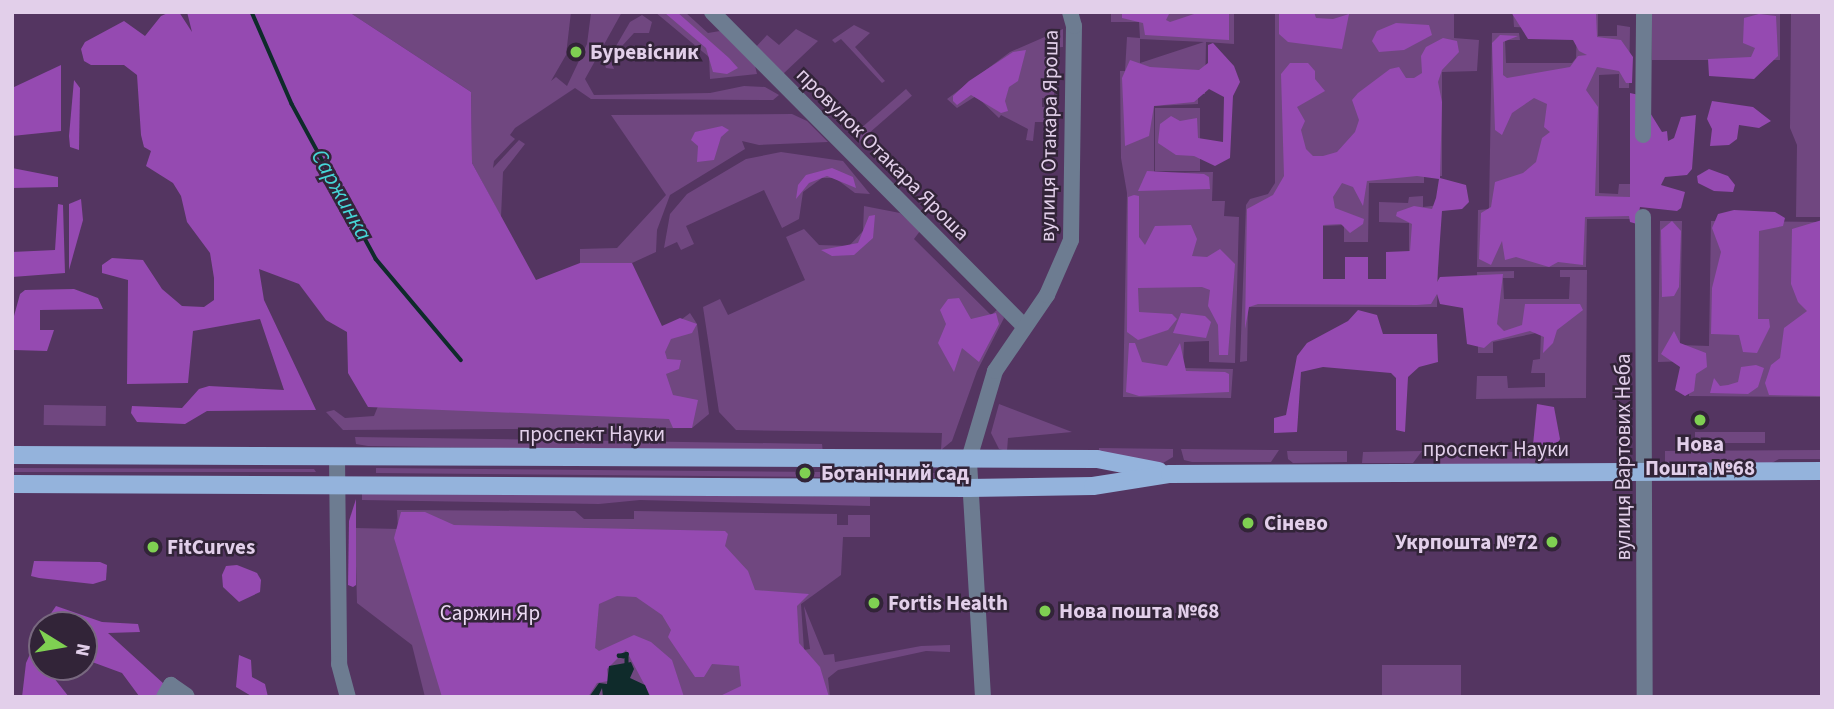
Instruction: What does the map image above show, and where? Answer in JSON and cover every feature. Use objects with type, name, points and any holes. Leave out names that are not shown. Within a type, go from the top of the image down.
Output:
[{"type":"main road","name":"проспект Науки","points":[[12,455],[1097,459],[1170,474]]},
{"type":"main road","name":"проспект Науки","points":[[12,485],[968,488],[1093,486],[1170,474],[1822,471]]},
{"type":"street","name":"провулок Отакара Яроша","points":[[712,12],[1023,325]]},
{"type":"street","name":"вулиця Отакара Яроша","points":[[983,697],[968,488],[970,459],[995,371],[1023,325],[1047,295],[1071,240],[1074,26],[1070,12]]},
{"type":"street","points":[[1643,135],[1644,12]]},
{"type":"street","name":"вулиця Вартових Неба","points":[[1643,217],[1644,697]]},
{"type":"street","points":[[337,456],[339,664],[348,697]]},
{"type":"street","points":[[164,697],[171,685],[187,696]]},
{"type":"green space","points":[[179,12],[192,32],[187,12],[349,12],[471,92],[472,163],[536,280],[580,263],[632,263],[662,326],[680,318],[697,324],[692,333],[671,339],[665,352],[667,359],[681,360],[679,369],[666,374],[673,395],[698,400],[692,428],[673,428],[669,419],[368,407],[348,373],[347,332],[326,320],[299,284],[259,269],[264,300],[316,410],[207,411],[185,424],[137,422],[131,413],[132,406],[182,408],[199,389],[209,386],[284,390],[260,319],[193,331],[188,383],[127,384],[128,280],[102,273],[102,265],[112,258],[143,260],[162,289],[182,306],[204,307],[214,300],[214,278],[210,253],[187,222],[181,196],[173,183],[146,166],[151,151],[144,147],[141,135],[137,75],[124,65],[91,65],[84,61],[81,49],[85,42],[124,21],[145,36],[161,16]]},
{"type":"green space","points":[[349,12],[571,12],[566,55],[551,81],[556,77],[567,86],[587,44],[591,13],[622,12],[585,79],[594,95],[710,93],[744,86],[765,87],[779,95],[773,100],[591,99],[575,88],[515,128],[510,135],[515,139],[494,161],[493,168],[519,140],[525,144],[503,172],[501,217],[472,163],[471,92]]},
{"type":"green space","points":[[655,12],[685,12],[708,33],[720,31],[755,66],[757,74],[710,79],[709,57]]},
{"type":"green space","points":[[677,12],[738,68],[727,74],[713,72],[706,48],[665,13]]},
{"type":"green space","points":[[1111,12],[1234,12],[1234,44],[1206,42],[1205,94],[1198,94],[1198,104],[1154,106],[1154,173],[1213,172],[1212,201],[1225,201],[1224,216],[1239,217],[1235,363],[1209,362],[1209,341],[1184,342],[1183,368],[1233,369],[1231,398],[1123,397],[1127,193],[1121,158],[1120,71],[1125,71],[1127,37],[1140,38],[1139,22],[1111,22]],"holes":[[[1140,39],[1204,42],[1140,63]]]},
{"type":"green space","points":[[1122,12],[1170,12],[1166,20],[1170,22],[1200,12],[1229,12],[1229,40],[1145,35],[1143,23],[1122,18]]},
{"type":"green space","points":[[1275,12],[1454,12],[1454,38],[1479,40],[1477,71],[1442,72],[1442,176],[1424,177],[1424,183],[1369,183],[1368,242],[1344,242],[1344,225],[1323,226],[1323,279],[1345,279],[1345,257],[1368,257],[1368,279],[1386,279],[1409,252],[1409,223],[1379,222],[1379,202],[1408,203],[1409,197],[1423,196],[1423,207],[1440,205],[1437,307],[1248,307],[1247,361],[1240,362],[1246,205],[1250,199],[1268,194],[1275,183]]},
{"type":"green space","points":[[1279,12],[1314,12],[1316,18],[1333,19],[1349,14],[1342,49],[1288,42],[1279,34]]},
{"type":"green space","points":[[1492,12],[1598,12],[1598,36],[1617,36],[1617,25],[1630,27],[1629,88],[1619,88],[1619,74],[1599,75],[1599,193],[1618,194],[1619,184],[1632,184],[1633,219],[1587,219],[1586,267],[1477,267],[1478,210],[1489,209],[1492,33],[1519,33],[1520,40],[1505,40],[1506,63],[1572,63],[1576,58],[1577,29],[1514,27],[1513,13]]},
{"type":"green space","points":[[1511,12],[1596,12],[1597,37],[1621,40],[1633,57],[1632,83],[1626,83],[1619,71],[1597,67],[1586,90],[1598,107],[1595,196],[1630,197],[1630,93],[1639,95],[1662,132],[1667,131],[1668,141],[1674,138],[1681,117],[1696,115],[1692,169],[1687,175],[1665,177],[1661,185],[1685,192],[1681,208],[1677,211],[1640,207],[1637,224],[1630,222],[1629,216],[1585,217],[1583,265],[1558,262],[1549,267],[1516,257],[1505,260],[1502,241],[1491,265],[1479,259],[1481,213],[1491,207],[1495,182],[1523,173],[1536,162],[1542,138],[1550,132],[1544,127],[1547,104],[1534,98],[1512,113],[1502,135],[1495,130],[1492,43],[1500,35],[1518,36],[1503,42],[1503,75],[1507,78],[1570,67],[1578,56],[1587,55],[1579,51],[1573,40],[1528,39]]},
{"type":"green space","points":[[1791,12],[1822,12],[1822,217],[1796,217],[1797,145],[1790,128]]},
{"type":"green space","points":[[1652,14],[1780,14],[1780,60],[1652,60]]},
{"type":"green space","points":[[1759,14],[1776,16],[1778,56],[1754,79],[1709,76],[1708,59],[1751,57],[1755,48],[1743,43],[1744,18]]},
{"type":"green space","points":[[642,15],[652,22],[649,33],[634,33],[610,59],[614,69],[606,68],[605,65],[630,22]]},
{"type":"green space","points":[[1396,23],[1429,25],[1432,35],[1404,50],[1379,52],[1372,41],[1377,31]]},
{"type":"green space","points":[[854,25],[870,33],[855,47],[885,81],[882,83],[841,39],[835,43],[832,40]]},
{"type":"green space","points":[[796,29],[818,41],[783,74],[754,49],[767,35],[779,45]]},
{"type":"green space","points":[[1063,29],[1063,47],[1048,48],[1055,62],[1054,98],[1042,98],[1042,107],[1053,107],[1048,112],[1048,122],[1035,122],[1033,141],[1026,140],[1028,129],[1001,115],[999,118],[976,96],[957,108],[947,99],[1010,52]]},
{"type":"green space","points":[[1443,38],[1457,41],[1459,52],[1442,70],[1438,82],[1442,102],[1440,178],[1466,185],[1469,202],[1462,209],[1442,211],[1437,282],[1440,277],[1503,274],[1497,324],[1504,331],[1522,325],[1525,304],[1580,304],[1583,310],[1557,330],[1553,343],[1543,353],[1544,337],[1530,331],[1492,341],[1484,348],[1467,344],[1463,308],[1440,304],[1437,294],[1431,304],[1417,305],[1258,304],[1249,307],[1245,329],[1247,209],[1273,195],[1284,176],[1281,74],[1290,63],[1308,63],[1315,71],[1315,79],[1325,91],[1297,107],[1305,121],[1301,130],[1306,149],[1313,156],[1323,156],[1337,152],[1355,132],[1359,120],[1352,100],[1358,93],[1390,69],[1399,67],[1406,78],[1414,78],[1422,73],[1421,56],[1426,47]],"holes":[[[1417,176],[1439,179],[1432,209],[1414,206],[1397,212],[1396,216],[1412,224],[1410,251],[1386,252],[1386,279],[1368,279],[1368,257],[1345,257],[1345,279],[1323,279],[1323,225],[1341,224],[1350,233],[1363,224],[1364,219],[1335,208],[1333,197],[1342,183],[1353,187],[1363,206],[1367,181]]]},
{"type":"green space","points":[[1213,43],[1234,66],[1240,82],[1233,96],[1230,158],[1215,166],[1194,156],[1176,155],[1158,143],[1160,124],[1171,116],[1180,121],[1197,118],[1198,138],[1223,142],[1224,97],[1209,89],[1194,102],[1154,106],[1149,136],[1125,146],[1122,78],[1130,60],[1150,67],[1199,70],[1208,63],[1208,45]]},
{"type":"green space","points":[[1026,50],[1018,81],[1009,87],[1005,101],[1008,111],[1001,113],[971,95],[957,105],[953,101],[953,96],[969,81],[1013,52]]},
{"type":"green space","points":[[61,65],[61,131],[12,136],[12,88]]},
{"type":"green space","points":[[74,80],[80,88],[79,150],[70,147],[69,136]]},
{"type":"green space","points":[[906,89],[912,96],[859,142],[853,135]]},
{"type":"green space","points":[[1712,101],[1753,107],[1771,121],[1759,128],[1739,125],[1737,139],[1729,145],[1710,146],[1712,129],[1707,119]]},
{"type":"green space","points":[[1155,108],[1200,108],[1200,171],[1155,171]]},
{"type":"green space","points":[[792,114],[807,121],[828,142],[759,145],[742,141],[745,149],[670,195],[657,230],[656,252],[632,263],[580,263],[580,249],[617,248],[666,195],[611,115]]},
{"type":"green space","points":[[722,126],[729,130],[721,137],[714,160],[697,162],[698,146],[691,140],[695,132]]},
{"type":"green space","points":[[781,152],[843,161],[870,194],[855,193],[835,178],[822,178],[803,192],[799,219],[782,228],[764,190],[686,226],[694,244],[681,250],[677,242],[664,248],[670,214],[687,194],[746,159]]},
{"type":"green space","points":[[12,168],[58,177],[58,187],[12,188]]},
{"type":"green space","points":[[832,168],[853,177],[856,188],[827,176],[809,183],[796,199],[798,185],[806,175]]},
{"type":"green space","points":[[1709,169],[1728,176],[1735,185],[1733,192],[1714,191],[1698,183],[1697,176]]},
{"type":"green space","points":[[1147,171],[1204,174],[1209,177],[1210,189],[1138,191]]},
{"type":"green space","points":[[1139,196],[1139,237],[1145,245],[1155,226],[1191,225],[1197,239],[1192,256],[1207,257],[1220,249],[1235,264],[1228,355],[1219,355],[1218,325],[1208,306],[1210,290],[1202,287],[1138,288],[1139,312],[1172,314],[1177,319],[1168,330],[1138,340],[1127,332],[1128,197]]},
{"type":"green space","points":[[81,199],[83,220],[69,270],[69,204]]},
{"type":"green space","points":[[58,204],[63,205],[65,273],[12,277],[12,252],[55,250]]},
{"type":"green space","points":[[864,206],[900,213],[920,231],[914,239],[991,315],[998,309],[1004,318],[977,371],[952,441],[941,450],[942,433],[736,430],[719,412],[703,307],[720,299],[728,315],[805,280],[786,237],[804,229],[819,245],[849,246],[863,231]]},
{"type":"green space","points":[[1734,210],[1775,212],[1785,218],[1783,226],[1759,231],[1758,319],[1769,319],[1770,327],[1757,353],[1743,352],[1739,335],[1711,334],[1712,288],[1721,252],[1712,228],[1718,214]]},
{"type":"green space","points":[[875,215],[873,238],[854,255],[832,256],[821,250],[858,243],[869,216]]},
{"type":"green space","points":[[1822,220],[1822,396],[1769,395],[1765,383],[1771,365],[1780,358],[1784,328],[1807,311],[1798,302],[1791,284],[1792,229]]},
{"type":"green space","points":[[1660,221],[1682,221],[1680,345],[1709,346],[1711,221],[1822,222],[1822,397],[1689,396],[1690,361],[1658,362]]},
{"type":"green space","points":[[1672,221],[1681,231],[1679,287],[1674,296],[1662,297],[1661,230]]},
{"type":"green space","points":[[1560,270],[1587,270],[1586,398],[1476,399],[1477,376],[1507,376],[1508,388],[1545,387],[1545,373],[1531,373],[1533,360],[1540,359],[1541,332],[1493,342],[1493,353],[1478,353],[1477,272],[1514,271],[1514,278],[1503,278],[1504,299],[1569,299],[1570,277],[1560,277]]},
{"type":"green space","points":[[74,289],[98,298],[103,309],[40,310],[40,330],[54,330],[47,351],[14,350],[14,316],[20,294],[25,290]]},
{"type":"green space","points":[[959,298],[971,319],[996,313],[999,324],[979,362],[962,348],[954,372],[938,343],[946,324],[940,310],[948,299]]},
{"type":"green space","points":[[1358,310],[1377,315],[1383,334],[1437,334],[1438,362],[1419,367],[1408,377],[1405,432],[1396,430],[1396,378],[1391,373],[1323,367],[1301,372],[1297,432],[1274,433],[1274,418],[1286,415],[1297,356],[1307,343],[1348,321]]},
{"type":"green space","points":[[690,313],[697,324],[709,414],[692,428],[343,430],[326,412],[334,410],[345,418],[374,416],[378,406],[657,338]]},
{"type":"green space","points":[[1181,313],[1205,316],[1211,322],[1206,338],[1173,333]]},
{"type":"green space","points":[[1674,331],[1680,343],[1706,353],[1707,367],[1696,374],[1694,391],[1685,396],[1675,390],[1680,367],[1661,354]]},
{"type":"green space","points":[[1129,343],[1135,343],[1142,362],[1167,366],[1180,343],[1186,371],[1225,372],[1229,374],[1229,392],[1139,396],[1126,392]]},
{"type":"green space","points":[[1756,365],[1764,368],[1758,387],[1748,394],[1710,393],[1714,378],[1720,386],[1738,382],[1741,367]]},
{"type":"green space","points":[[999,404],[1072,432],[1008,438],[1007,451],[999,449],[991,433]]},
{"type":"green space","points":[[1537,404],[1554,407],[1560,439],[1556,446],[1533,445]]},
{"type":"green space","points":[[44,405],[106,406],[106,426],[44,425]]},
{"type":"green space","points":[[1695,432],[1765,432],[1765,443],[1695,443]]},
{"type":"green space","points":[[355,437],[822,444],[823,453],[368,446],[356,444]]},
{"type":"green space","points":[[1099,448],[1173,449],[1173,457],[1163,463],[1135,462],[1099,455]]},
{"type":"green space","points":[[1181,449],[1279,450],[1271,462],[1192,462],[1184,460]]},
{"type":"green space","points":[[1822,450],[1822,459],[1779,459],[1770,464],[1665,463],[1665,451]]},
{"type":"green space","points":[[1287,451],[1347,451],[1347,462],[1293,463],[1288,459]]},
{"type":"green space","points":[[1422,451],[1413,463],[1362,463],[1363,452]]},
{"type":"green space","points":[[1429,451],[1534,452],[1551,460],[1522,465],[1437,464]]},
{"type":"green space","points":[[12,468],[314,469],[316,472],[12,472]]},
{"type":"green space","points":[[376,468],[946,474],[944,478],[376,473]]},
{"type":"green space","points":[[362,493],[870,497],[870,506],[640,500],[599,504],[362,500]]},
{"type":"green space","points":[[356,499],[356,585],[353,587],[348,585],[349,521]]},
{"type":"green space","name":"Саржин Яр","points":[[397,510],[575,511],[584,519],[634,519],[634,511],[837,514],[837,525],[848,525],[848,515],[870,515],[870,537],[843,537],[841,575],[801,604],[804,650],[810,649],[804,606],[824,655],[834,654],[835,662],[921,646],[950,645],[950,652],[926,651],[838,670],[828,678],[830,697],[425,697],[412,645],[357,603],[355,528],[398,529]]},
{"type":"green space","name":"Саржин Яр","points":[[401,512],[425,512],[454,525],[725,531],[728,534],[725,546],[748,571],[755,590],[809,594],[797,606],[799,643],[820,667],[829,697],[718,697],[741,686],[739,666],[712,664],[704,677],[695,677],[668,637],[671,630],[662,615],[636,597],[617,596],[599,604],[595,648],[599,651],[634,635],[651,642],[672,660],[684,697],[651,697],[626,650],[607,669],[608,681],[597,683],[588,697],[442,697],[394,538]]},
{"type":"green space","points":[[34,561],[100,562],[107,565],[106,580],[93,584],[31,576]]},
{"type":"green space","points":[[237,565],[257,573],[261,580],[260,592],[239,602],[223,587],[222,575],[226,566]]},
{"type":"green space","points":[[56,606],[70,611],[53,611]]},
{"type":"green space","points":[[98,621],[138,624],[140,632],[108,633],[164,684],[159,697],[139,696],[122,673],[98,664]]},
{"type":"green space","points":[[239,655],[251,660],[252,677],[265,684],[268,697],[253,697],[236,687]]},
{"type":"green space","points":[[28,658],[28,681],[56,681],[69,697],[22,697]]},
{"type":"green space","points":[[1382,665],[1461,665],[1461,697],[1382,697]]},
{"type":"shaded area","points":[[631,662],[634,669],[630,678],[645,685],[650,697],[603,697],[602,688],[598,697],[589,697],[599,683],[607,684],[609,666]]},
{"type":"waterway","name":"Саржинка","points":[[252,12],[292,104],[376,259],[461,360]]},
{"type":"waterway","name":"Саржинка","points":[[624,657],[619,656],[627,654],[627,664]]},
{"type":"place","name":"Буревісник","points":[[576,52]]},
{"type":"place","name":"Нова Пошта №68","points":[[1700,420]]},
{"type":"place","name":"Ботанічний сад","points":[[805,473]]},
{"type":"place","name":"Сінево","points":[[1248,523]]},
{"type":"place","name":"Укрпошта №72","points":[[1552,542]]},
{"type":"place","name":"FitCurves","points":[[153,547]]},
{"type":"place","name":"Fortis Health","points":[[874,603]]},
{"type":"place","name":"Нова пошта №68","points":[[1045,611]]}]
